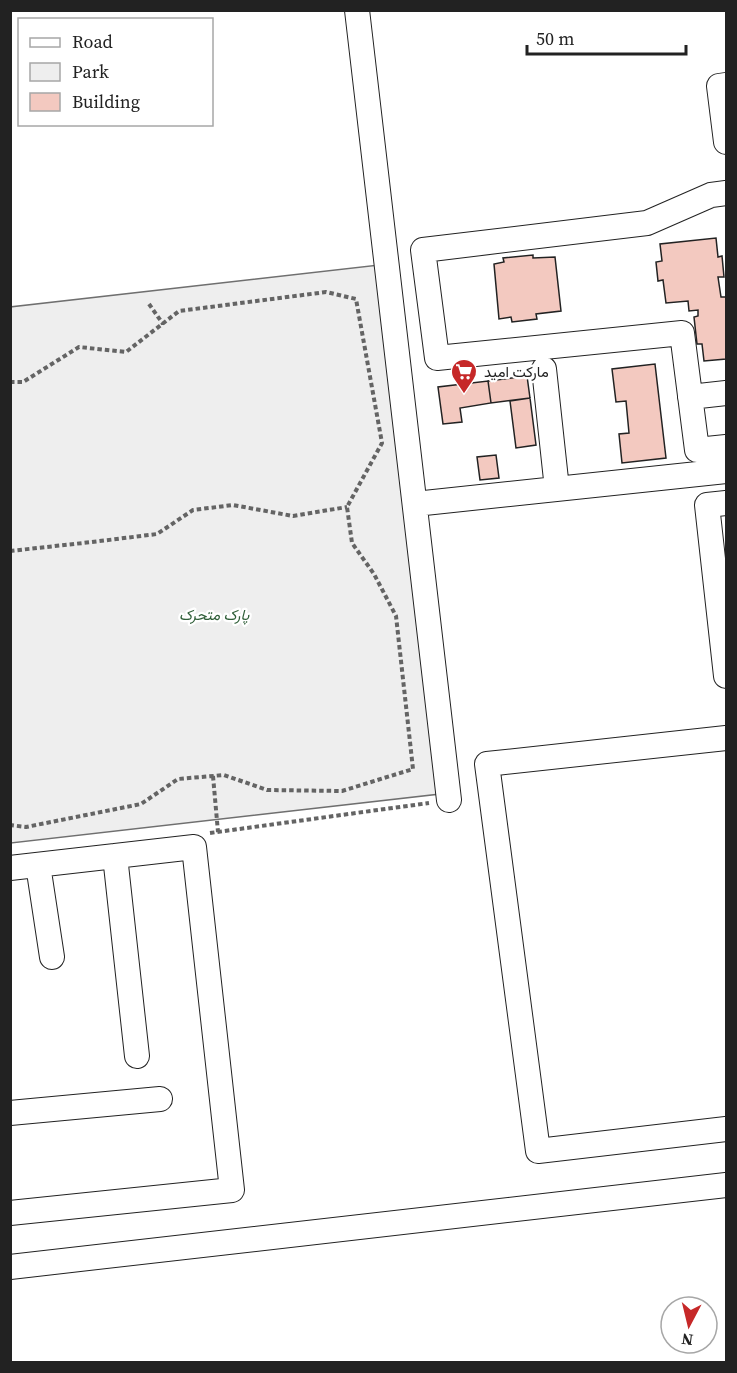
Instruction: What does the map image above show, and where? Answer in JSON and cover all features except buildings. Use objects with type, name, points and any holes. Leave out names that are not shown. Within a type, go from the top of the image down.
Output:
[{"type":"street","points":[[357,10],[449,800]]},
{"type":"street","points":[[726,85],[719,86],[726,142]]},
{"type":"street","points":[[726,193],[711,195],[647,223],[423,250],[437,358],[682,333],[697,450],[726,447]]},
{"type":"street","points":[[544,369],[557,489]]},
{"type":"street","points":[[690,397],[726,393]]},
{"type":"street","points":[[415,504],[726,471]]},
{"type":"street","points":[[726,503],[707,505],[726,676]]},
{"type":"street","points":[[726,738],[488,764],[538,1152],[726,1129]]},
{"type":"street","points":[[10,868],[194,847],[232,1190],[10,1213]]},
{"type":"street","points":[[115,856],[137,1056]]},
{"type":"street","points":[[38,865],[52,957]]},
{"type":"street","points":[[10,1113],[160,1099]]},
{"type":"street","points":[[10,1267],[726,1185]]},
{"type":"path","points":[[10,382],[23,382],[80,347],[126,352],[179,311],[326,292],[356,299],[382,443],[347,507],[352,543],[374,574],[396,616],[413,769],[342,791],[267,790],[224,775],[178,779],[141,804],[26,827],[10,825]]},
{"type":"path","points":[[149,304],[163,324]]},
{"type":"path","points":[[10,551],[157,534],[192,510],[232,505],[293,516],[347,507]]},
{"type":"path","points":[[213,776],[218,832]]},
{"type":"path","points":[[206,833],[449,800]]},
{"type":"green space","name":"پارک متحرک","points":[[379,265],[440,794],[11,843],[10,307]]},
{"type":"place","name":"مارکت امید","points":[[464,395]]}]
